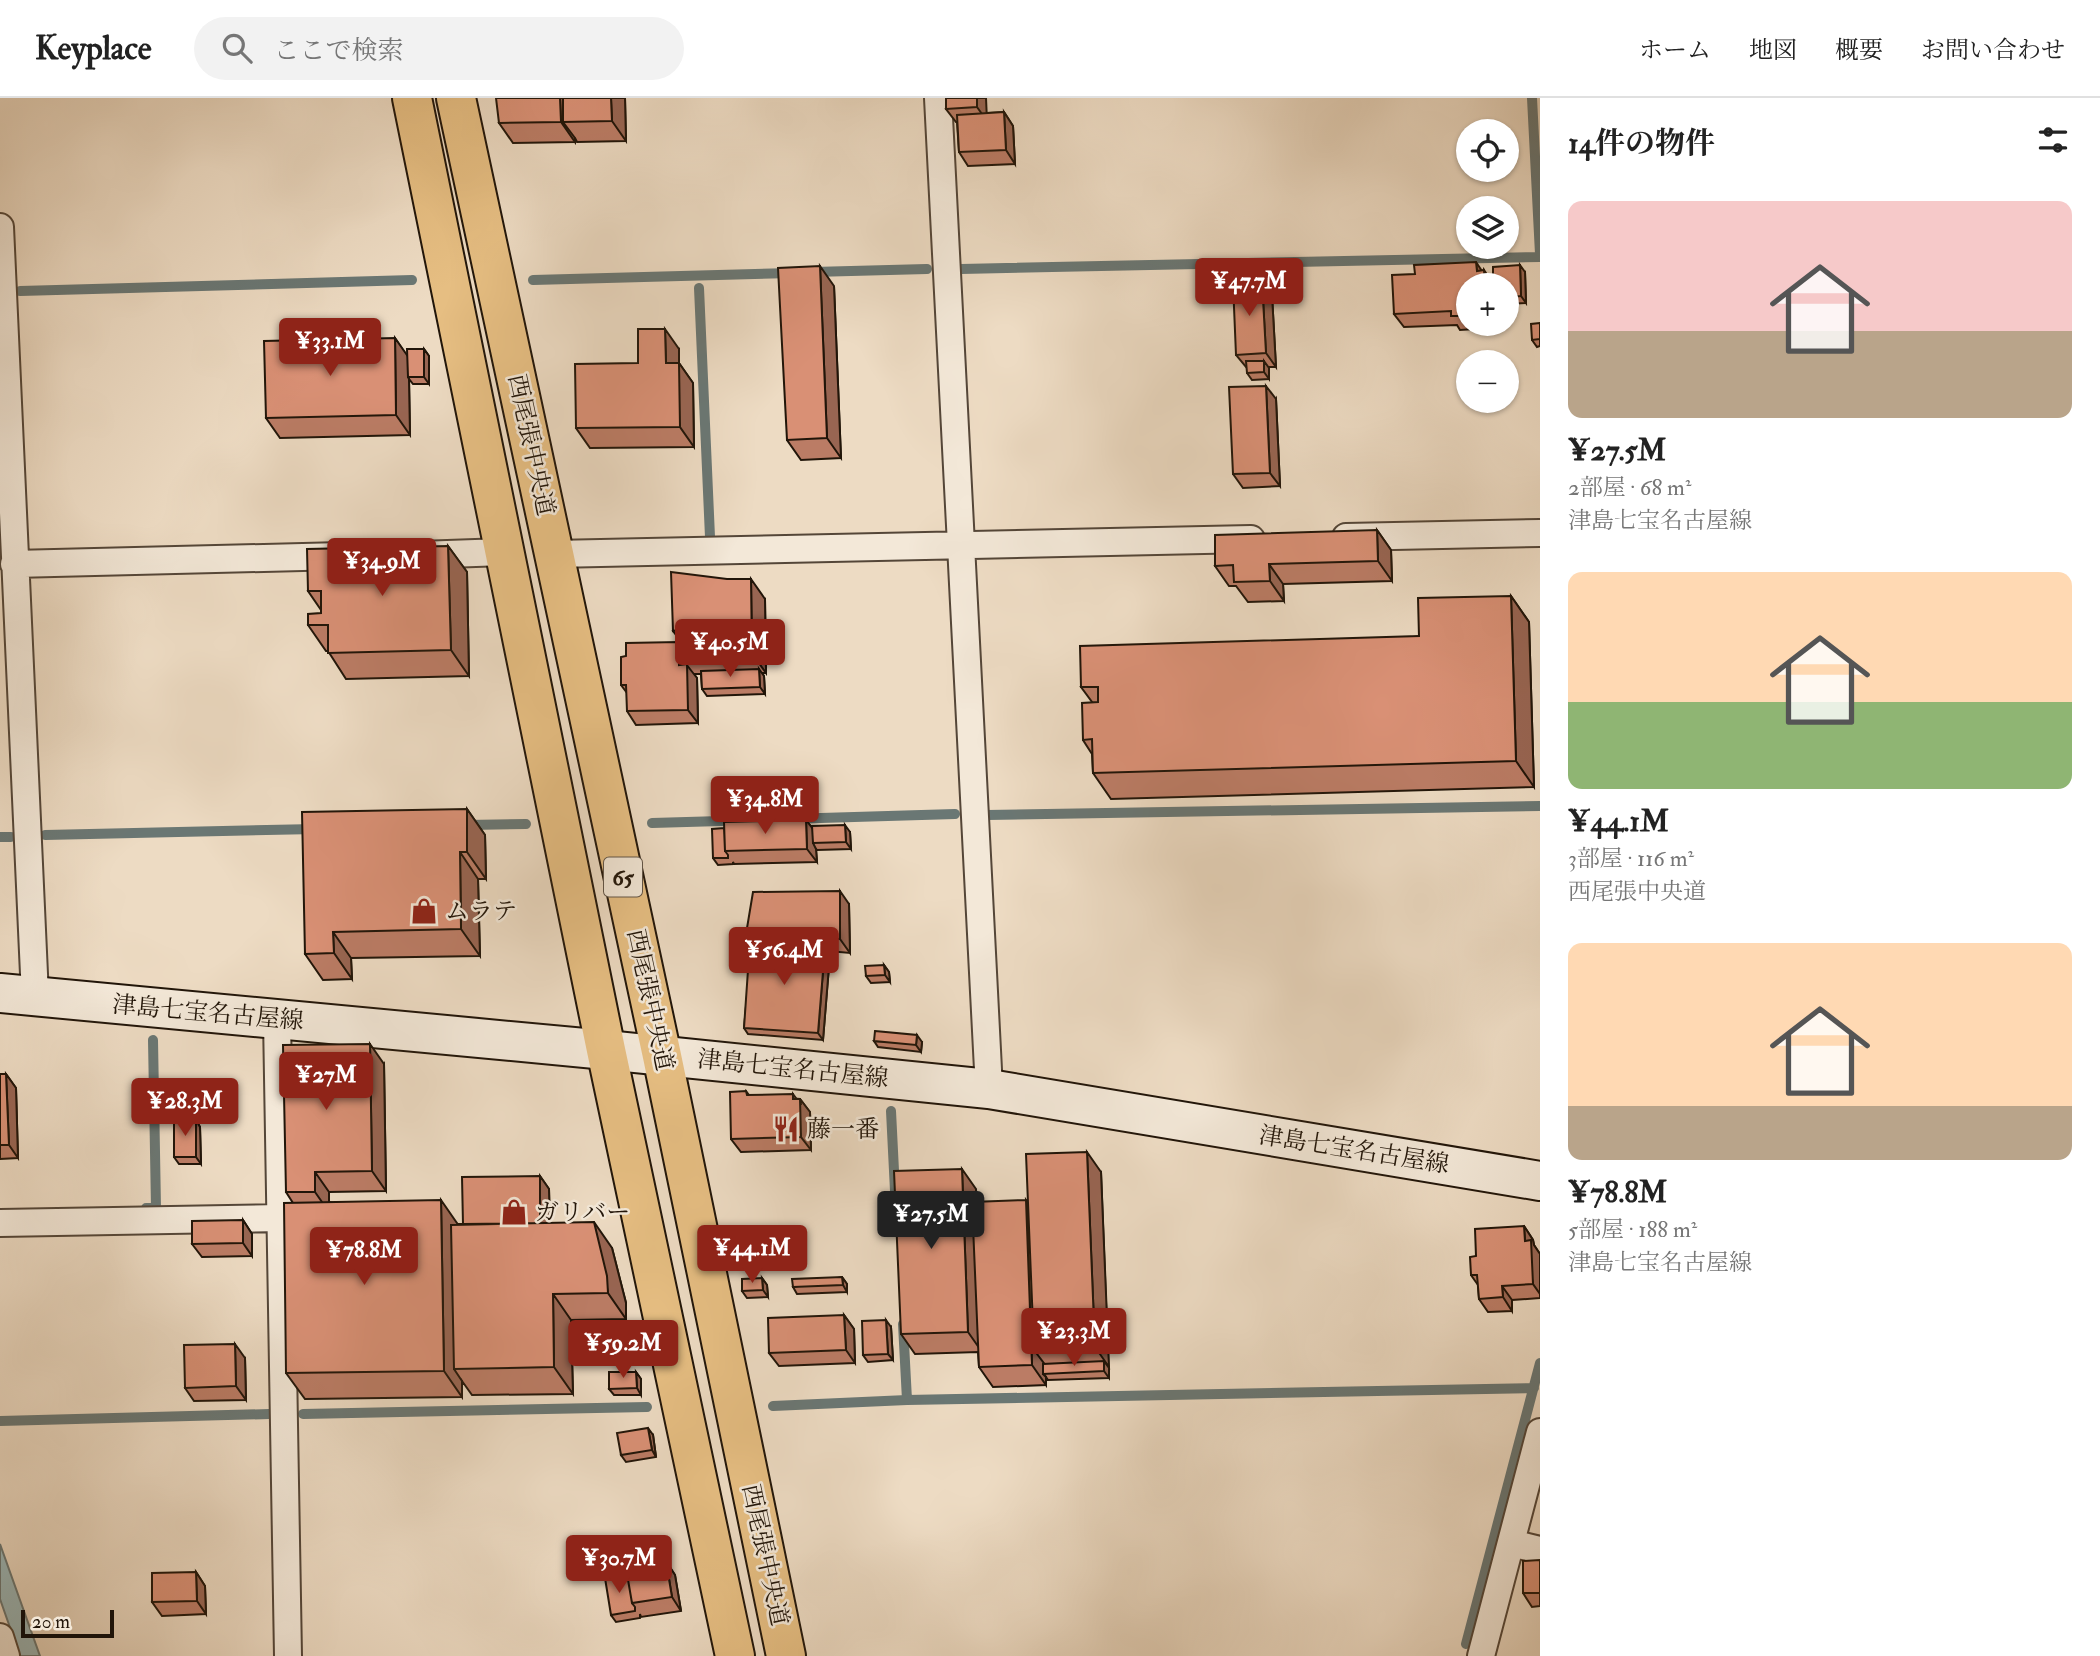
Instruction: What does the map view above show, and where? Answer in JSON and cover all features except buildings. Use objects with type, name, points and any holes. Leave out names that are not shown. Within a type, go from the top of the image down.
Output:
[{"type":"main road","name":"西尾張中央道","points":[[412,98],[606,1050],[734,1656]]},
{"type":"main road","name":"西尾張中央道","points":[[456,98],[662,1056],[786,1656]]},
{"type":"main road","name":"津島七宝名古屋線","points":[[18,995],[989,1089],[1540,1181]]},
{"type":"street","points":[[938,98],[989,1089]]},
{"type":"street","points":[[0,227],[15,564],[18,995]]},
{"type":"street","points":[[1319,537],[1540,533]]},
{"type":"street","points":[[554,554],[1278,538]]},
{"type":"street","points":[[398,555],[505,552]]},
{"type":"street","points":[[15,564],[371,556]]},
{"type":"street","points":[[277,1019],[288,1656]]},
{"type":"street","points":[[0,1223],[280,1218]]},
{"type":"street","points":[[1481,1656],[1540,1432]]},
{"type":"street","points":[[1511,1543],[1540,1550]]},
{"type":"street","points":[[0,1637],[6,1656]]},
{"type":"water","points":[[0,1544],[40,1656],[20,1656],[0,1599]]},
{"type":"waterway","points":[[1532,98],[1540,254]]},
{"type":"waterway","points":[[961,269],[1540,257]]},
{"type":"waterway","points":[[813,272],[927,269]]},
{"type":"waterway","points":[[533,280],[791,273]]},
{"type":"waterway","points":[[20,291],[412,280]]},
{"type":"waterway","points":[[699,288],[710,537]]},
{"type":"waterway","points":[[987,815],[1540,806]]},
{"type":"waterway","points":[[652,823],[955,814]]},
{"type":"waterway","points":[[467,825],[526,824]]},
{"type":"waterway","points":[[45,835],[316,829]]},
{"type":"waterway","points":[[0,837],[11,837]]},
{"type":"waterway","points":[[146,1208],[156,1208],[153,1040]]},
{"type":"waterway","points":[[891,1111],[895,1191]]},
{"type":"waterway","points":[[903,1324],[907,1400]]},
{"type":"waterway","points":[[1466,1644],[1540,1363]]},
{"type":"waterway","points":[[773,1406],[907,1400],[1534,1388]]},
{"type":"waterway","points":[[303,1414],[647,1407]]},
{"type":"waterway","points":[[0,1421],[269,1414]]},
{"type":"place","name":"ムラテ","points":[[424,911]]},
{"type":"place","name":"藤一番","points":[[786,1129]]},
{"type":"place","name":"ガリバー","points":[[514,1212]]}]
